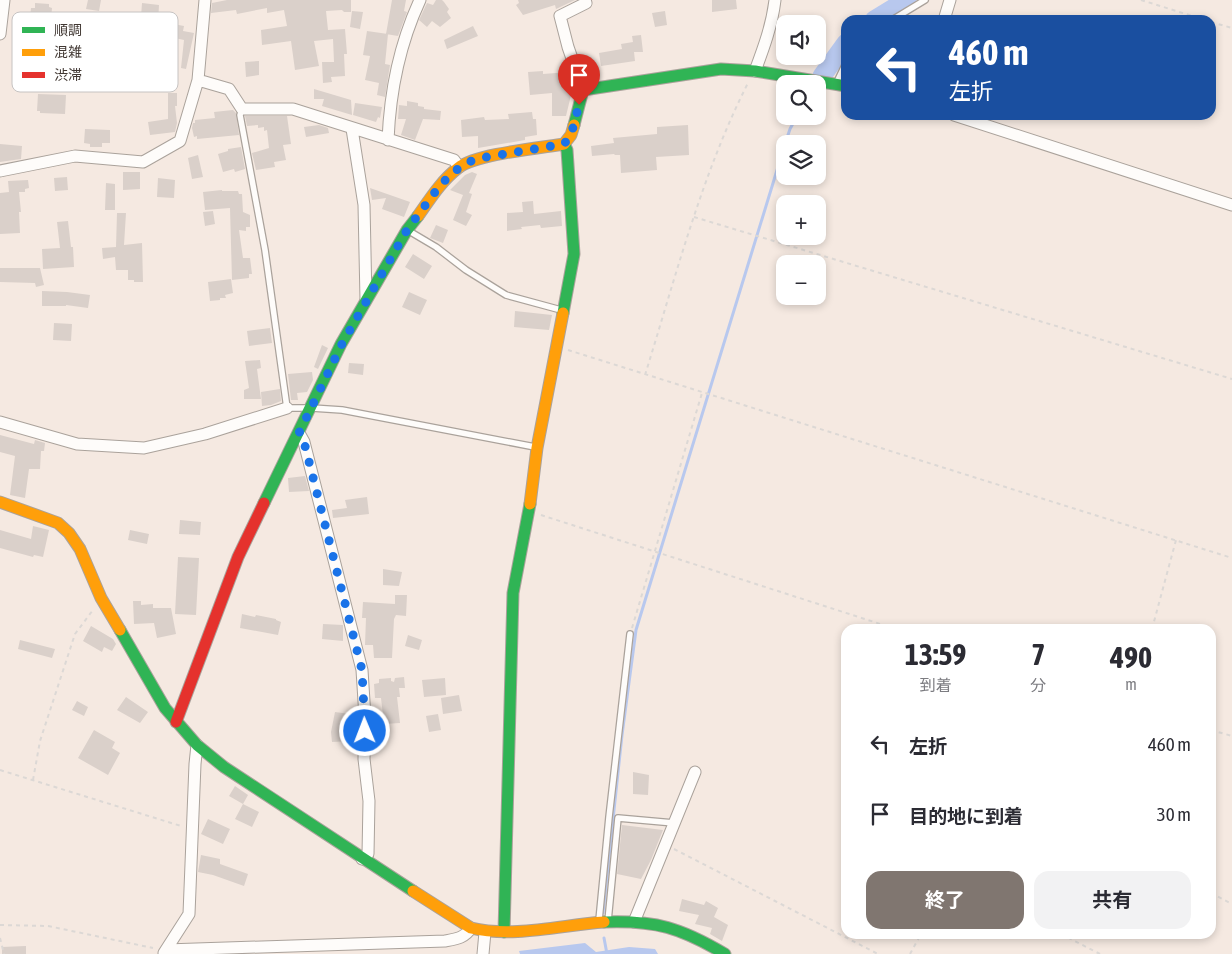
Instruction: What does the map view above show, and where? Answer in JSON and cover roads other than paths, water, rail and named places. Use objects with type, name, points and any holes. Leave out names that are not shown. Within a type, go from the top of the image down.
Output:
[{"type":"street","points":[[0,34],[4,0]]},
{"type":"street","points":[[0,171],[75,156],[143,162],[180,141],[198,80],[205,0]]},
{"type":"street","points":[[388,140],[390,106],[409,23],[420,0]]},
{"type":"street","points":[[176,722],[238,557],[342,344],[407,230],[441,184],[460,167],[475,159],[564,144],[571,135],[583,90],[568,47],[560,16],[586,4],[585,0]]},
{"type":"street","points":[[755,71],[765,45],[773,16],[775,0]]},
{"type":"street","points":[[946,15],[950,0]]},
{"type":"street","points":[[583,90],[721,70],[755,71],[841,85]]},
{"type":"street","points":[[198,80],[229,89],[242,110],[293,110],[454,160],[460,167]]},
{"type":"street","points":[[969,120],[1232,205]]},
{"type":"street","points":[[352,129],[364,205],[366,302]]},
{"type":"street","points":[[504,932],[513,593],[529,511],[537,448],[574,254],[567,150],[564,144]]},
{"type":"street","points":[[0,422],[77,444],[144,448],[205,434],[287,408]]},
{"type":"street","points":[[299,433],[304,442],[362,670],[365,717],[364,759],[369,801],[368,854],[362,859]]},
{"type":"street","points":[[0,502],[58,522],[69,534],[80,548],[101,598],[165,708],[198,745],[224,767],[362,859],[471,928],[485,932],[504,932],[604,921],[634,922],[671,928],[707,943],[725,954]]},
{"type":"street","points":[[164,952],[189,914],[195,764],[198,745]]},
{"type":"street","points":[[634,922],[695,772]]},
{"type":"street","points":[[164,952],[445,941],[460,938],[467,934],[471,928]]},
{"type":"street","points":[[483,954],[485,932]]},
{"type":"lane","points":[[900,15],[925,0]]},
{"type":"lane","points":[[242,110],[240,115],[266,250],[287,408],[342,410],[537,448]]},
{"type":"lane","points":[[407,230],[436,246],[466,270],[506,295],[563,311]]},
{"type":"lane","points":[[604,921],[609,817],[630,634]]},
{"type":"lane","points":[[604,921],[618,818],[674,823]]},
{"type":"water","points":[[585,943],[596,952],[629,947],[655,949],[658,954],[520,954],[519,951]]},
{"type":"waterway","points":[[882,15],[907,0]]},
{"type":"waterway","points":[[823,75],[841,50]]},
{"type":"waterway","points":[[788,135],[792,125]]},
{"type":"waterway","points":[[603,913],[622,735],[636,630],[776,173]]},
{"type":"waterway","points":[[604,938],[607,954]]}]
